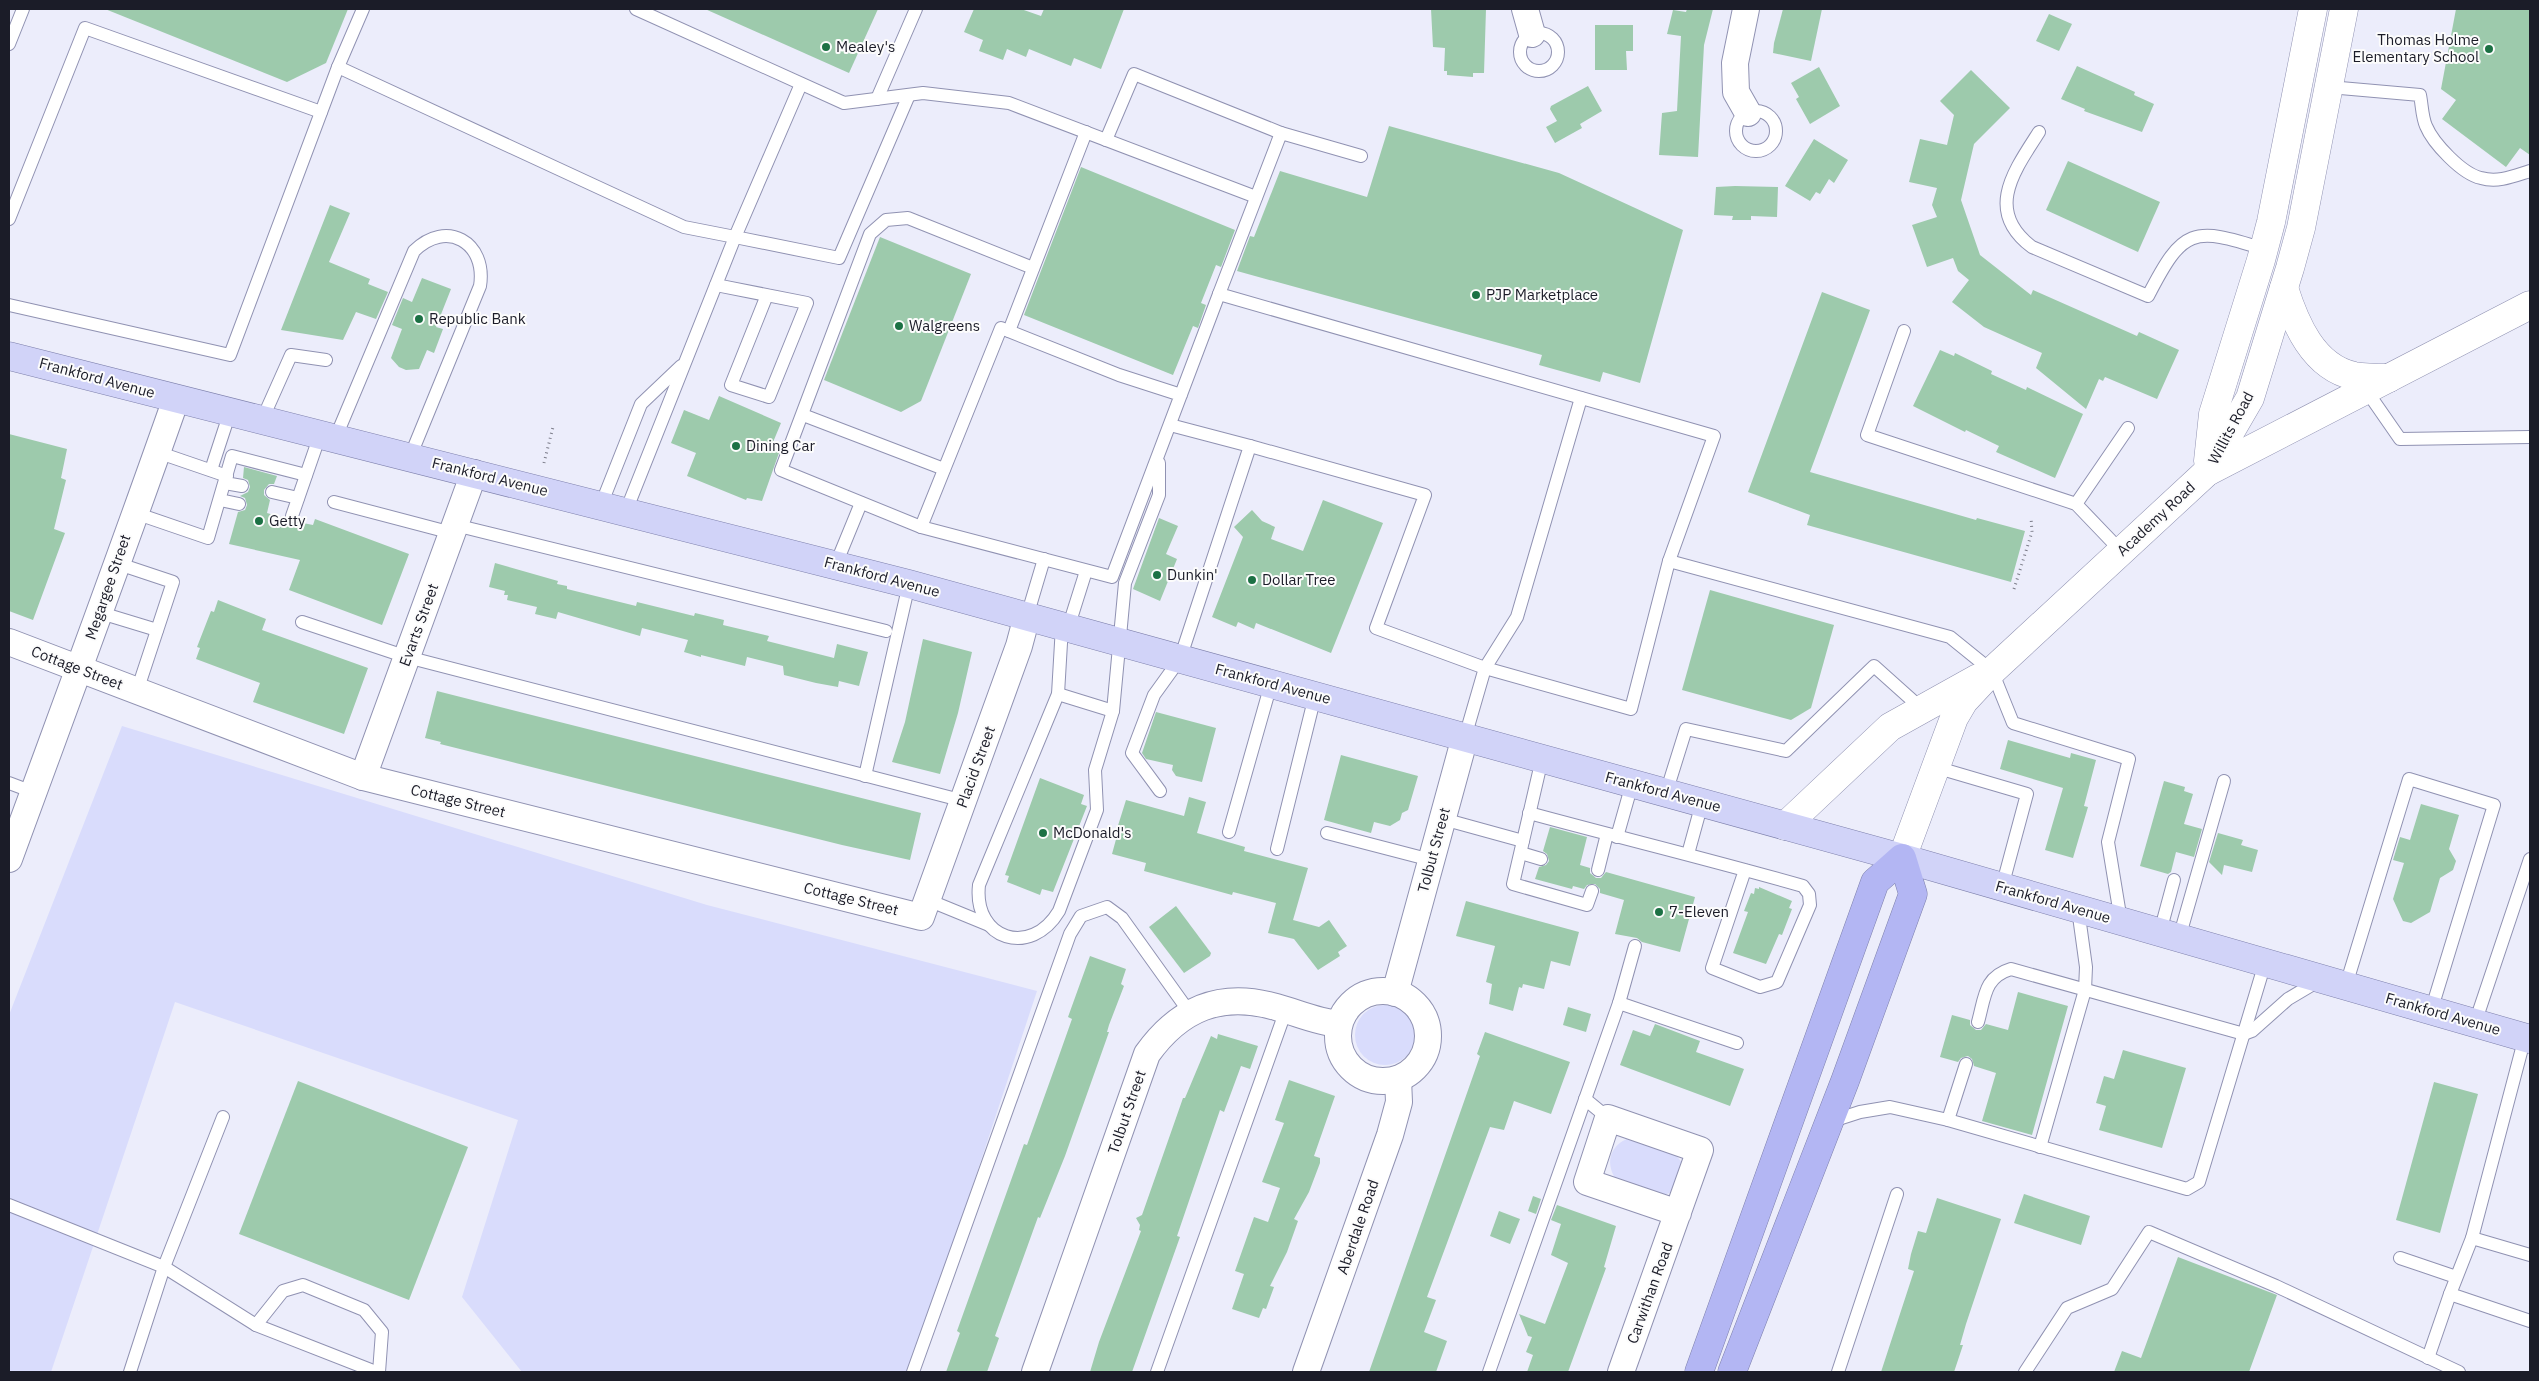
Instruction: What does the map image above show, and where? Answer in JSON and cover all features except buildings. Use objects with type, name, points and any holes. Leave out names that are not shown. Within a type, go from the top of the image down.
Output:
[{"type":"highway","points":[[1699,1372],[1875,882],[1902,858],[1913,894],[1830,1122],[1732,1372]]},
{"type":"main road","name":"Willits Road","points":[[2207,472],[2213,414],[2264,249],[2313,9]]},
{"type":"main road","name":"Willits Road","points":[[2207,472],[2250,398],[2284,288],[2300,228],[2344,9]]},
{"type":"main road","points":[[2284,288],[2297,325],[2323,359],[2352,376],[2390,378]]},
{"type":"main road","name":"Academy Road","points":[[1902,858],[1947,733],[1964,701],[1992,671],[2207,472],[2530,305]]},
{"type":"main road","name":"Frankford Avenue","points":[[9,356],[836,564],[1902,858],[2528,1038]]},
{"type":"main road","points":[[1785,826],[1890,727],[1992,671]]},
{"type":"street","points":[[1525,9],[1532,34]]},
{"type":"street","points":[[1746,9],[1735,63],[1736,92],[1748,113]]},
{"type":"street","name":"Megargee Street","points":[[9,859],[100,613],[116,563],[176,399]]},
{"type":"street","name":"Evarts Street","points":[[363,777],[474,473]]},
{"type":"street","name":"Placid Street","points":[[924,908],[1019,646],[1027,616]]},
{"type":"street","name":"Cottage Street","points":[[9,642],[363,777],[924,908]]},
{"type":"street","name":"Tolbut Street","points":[[1395,992],[1465,737]]},
{"type":"street","points":[[1377,991],[1395,992],[1410,1000],[1421,1011],[1427,1026],[1428,1043],[1423,1058],[1412,1071],[1398,1079],[1374,1081],[1352,1070],[1339,1048],[1339,1024],[1347,1008],[1360,996],[1377,991]]},
{"type":"street","name":"Tolbut Street","points":[[1035,1372],[1147,1054],[1169,1027],[1190,1013],[1218,1002],[1249,1001],[1286,1010],[1321,1022],[1339,1024]]},
{"type":"street","name":"Aberdale Road","points":[[1306,1372],[1390,1136],[1399,1102],[1398,1079]]},
{"type":"street","points":[[1608,1118],[1587,1182],[1678,1213]]},
{"type":"street","name":"Carwithan Road","points":[[1608,1118],[1700,1150],[1621,1372]]},
{"type":"lane","points":[[9,44],[23,9]]},
{"type":"lane","points":[[9,305],[230,355],[338,67],[363,9]]},
{"type":"lane","points":[[636,9],[844,103],[923,93],[1009,103],[1256,197]]},
{"type":"lane","points":[[877,99],[916,9]]},
{"type":"lane","points":[[9,219],[85,28],[321,112]]},
{"type":"lane","points":[[338,67],[684,227],[840,258],[909,94]]},
{"type":"lane","points":[[1106,140],[1134,74],[1281,133],[1361,156]]},
{"type":"lane","points":[[614,508],[685,362],[735,237],[801,84]]},
{"type":"lane","points":[[2329,87],[2420,95],[2426,125],[2441,149],[2460,165],[2480,178],[2502,180],[2530,172]]},
{"type":"lane","points":[[1009,331],[1086,132]]},
{"type":"lane","points":[[2038,132],[2016,167],[2008,188],[2005,205],[2009,222],[2020,238],[2032,247],[2148,296],[2163,268],[2184,241],[2210,236],[2264,249]]},
{"type":"lane","points":[[1033,268],[918,221],[897,217],[877,226],[870,234],[781,470],[921,527],[1112,577],[1281,133]]},
{"type":"lane","points":[[292,516],[306,475],[328,437],[414,251],[422,243],[433,237],[456,238],[467,243],[478,257],[482,275],[480,286],[410,457]]},
{"type":"lane","points":[[716,284],[807,303],[769,397],[732,385],[767,295]]},
{"type":"lane","points":[[1170,425],[1425,495],[1376,628],[1485,668],[1631,709],[1670,560],[1714,436],[1219,294]]},
{"type":"lane","points":[[921,527],[1001,328],[1119,375],[1181,395]]},
{"type":"lane","points":[[1904,331],[1867,435],[2076,504],[2121,551]]},
{"type":"lane","points":[[262,420],[291,355],[326,360]]},
{"type":"lane","points":[[614,508],[642,404],[685,362]]},
{"type":"lane","points":[[2366,390],[2400,439],[2530,437]]},
{"type":"lane","points":[[1465,737],[1485,668],[1517,617],[1581,398]]},
{"type":"lane","points":[[211,470],[230,412]]},
{"type":"lane","points":[[803,414],[944,469]]},
{"type":"lane","points":[[2076,504],[2128,428]]},
{"type":"lane","points":[[1160,791],[1132,753],[1154,696],[1180,659],[1250,446]]},
{"type":"lane","points":[[157,452],[211,470],[242,486]]},
{"type":"lane","points":[[1086,570],[1065,627],[1058,694],[979,885],[979,906],[989,925],[1000,934],[1014,938],[1028,938],[1041,932],[1055,917],[1097,810],[1096,770],[1113,712],[1118,642],[1125,583],[1159,495],[1158,455]]},
{"type":"lane","points":[[135,513],[208,538],[232,456],[306,475]]},
{"type":"lane","points":[[272,492],[298,498]]},
{"type":"lane","points":[[220,500],[239,504]]},
{"type":"lane","points":[[334,502],[886,631]]},
{"type":"lane","points":[[836,564],[861,503]]},
{"type":"lane","points":[[1027,616],[1044,559]]},
{"type":"lane","points":[[1670,560],[1950,637],[1992,671],[2013,723],[2129,759],[2108,842],[2121,921]]},
{"type":"lane","points":[[116,563],[173,582],[137,690]]},
{"type":"lane","points":[[866,776],[909,584]]},
{"type":"lane","points":[[100,613],[158,630]]},
{"type":"lane","points":[[302,622],[407,658],[964,801]]},
{"type":"lane","points":[[1666,793],[1686,729],[1786,751],[1874,666],[1922,709]]},
{"type":"lane","points":[[1228,832],[1271,684]]},
{"type":"lane","points":[[1058,694],[1113,712]]},
{"type":"lane","points":[[1277,849],[1315,696]]},
{"type":"lane","points":[[1542,759],[1513,884],[1588,905],[1592,891]]},
{"type":"lane","points":[[1935,767],[2027,794],[2002,887]]},
{"type":"lane","points":[[1978,1022],[1988,984],[1998,973],[2011,969],[2244,1034],[2252,1031],[2288,999],[2334,982],[2409,779],[2494,805],[2431,1010]]},
{"type":"lane","points":[[2169,935],[2224,781]]},
{"type":"lane","points":[[9,783],[33,792]]},
{"type":"lane","points":[[1598,870],[1632,784]]},
{"type":"lane","points":[[1688,854],[1702,803]]},
{"type":"lane","points":[[1529,813],[1688,854],[1803,886],[1809,894],[1810,905],[1777,982],[1760,987],[1712,968],[1745,870]]},
{"type":"lane","points":[[1442,819],[1522,847],[1541,859]]},
{"type":"lane","points":[[1327,833],[1431,860]]},
{"type":"lane","points":[[2475,1023],[2530,859]]},
{"type":"lane","points":[[2169,935],[2174,880]]},
{"type":"lane","points":[[913,1372],[1070,934],[1081,916],[1107,907],[1122,918],[1190,1013]]},
{"type":"lane","points":[[924,908],[989,925]]},
{"type":"lane","points":[[2040,1147],[2084,990],[2086,967],[2078,909]]},
{"type":"lane","points":[[1489,1372],[1619,1003],[1635,946]]},
{"type":"lane","points":[[1830,1122],[1860,1112],[1890,1107],[1948,1120],[2187,1188],[2198,1182],[2266,962]]},
{"type":"lane","points":[[1619,1003],[1737,1043]]},
{"type":"lane","points":[[1157,1372],[1286,1010]]},
{"type":"lane","points":[[2428,1358],[2456,1277],[2472,1238],[2528,1038]]},
{"type":"lane","points":[[1948,1120],[1966,1064]]},
{"type":"lane","points":[[1585,1099],[1608,1118]]},
{"type":"lane","points":[[130,1372],[164,1266],[223,1117]]},
{"type":"lane","points":[[1838,1372],[1898,1194]]},
{"type":"lane","points":[[9,1205],[164,1266],[256,1325],[377,1372],[382,1332],[364,1310],[303,1285],[283,1292],[256,1325]]},
{"type":"lane","points":[[2025,1372],[2067,1308],[2112,1289],[2149,1232],[2276,1286],[2459,1372]]},
{"type":"lane","points":[[2472,1238],[2530,1255]]},
{"type":"lane","points":[[2400,1258],[2456,1277]]},
{"type":"lane","points":[[2450,1294],[2530,1321]]},
{"type":"path","points":[[544,463],[553,427]]},
{"type":"path","points":[[2014,589],[2032,532],[2031,517]]},
{"type":"shaded area","points":[[122,726],[707,905],[1037,991],[911,1372],[522,1372],[462,1297],[518,1120],[175,1002],[51,1372],[9,1372],[9,1015]]},
{"type":"shaded area","points":[[1379,1005],[1391,1005],[1402,1010],[1410,1018],[1415,1029],[1413,1047],[1402,1060],[1391,1065],[1379,1065],[1368,1060],[1360,1052],[1355,1041],[1355,1029],[1360,1018],[1368,1010]]},
{"type":"shaded area","points":[[1629,1138],[1672,1152],[1682,1163],[1672,1192],[1664,1195],[1615,1178],[1610,1166],[1612,1154],[1618,1145]]},
{"type":"place","name":"Mealey's","points":[[826,47]]},
{"type":"place","name":"Thomas Holme Elementary School","points":[[2489,49]]},
{"type":"place","name":"PJP Marketplace","points":[[1476,295]]},
{"type":"place","name":"Republic Bank","points":[[419,319]]},
{"type":"place","name":"Walgreens","points":[[899,326]]},
{"type":"place","name":"Dining Car","points":[[736,446]]},
{"type":"place","name":"Getty","points":[[259,521]]},
{"type":"place","name":"Dunkin'","points":[[1157,575]]},
{"type":"place","name":"Dollar Tree","points":[[1252,580]]},
{"type":"place","name":"McDonald's","points":[[1043,833]]},
{"type":"place","name":"7-Eleven","points":[[1659,912]]}]
